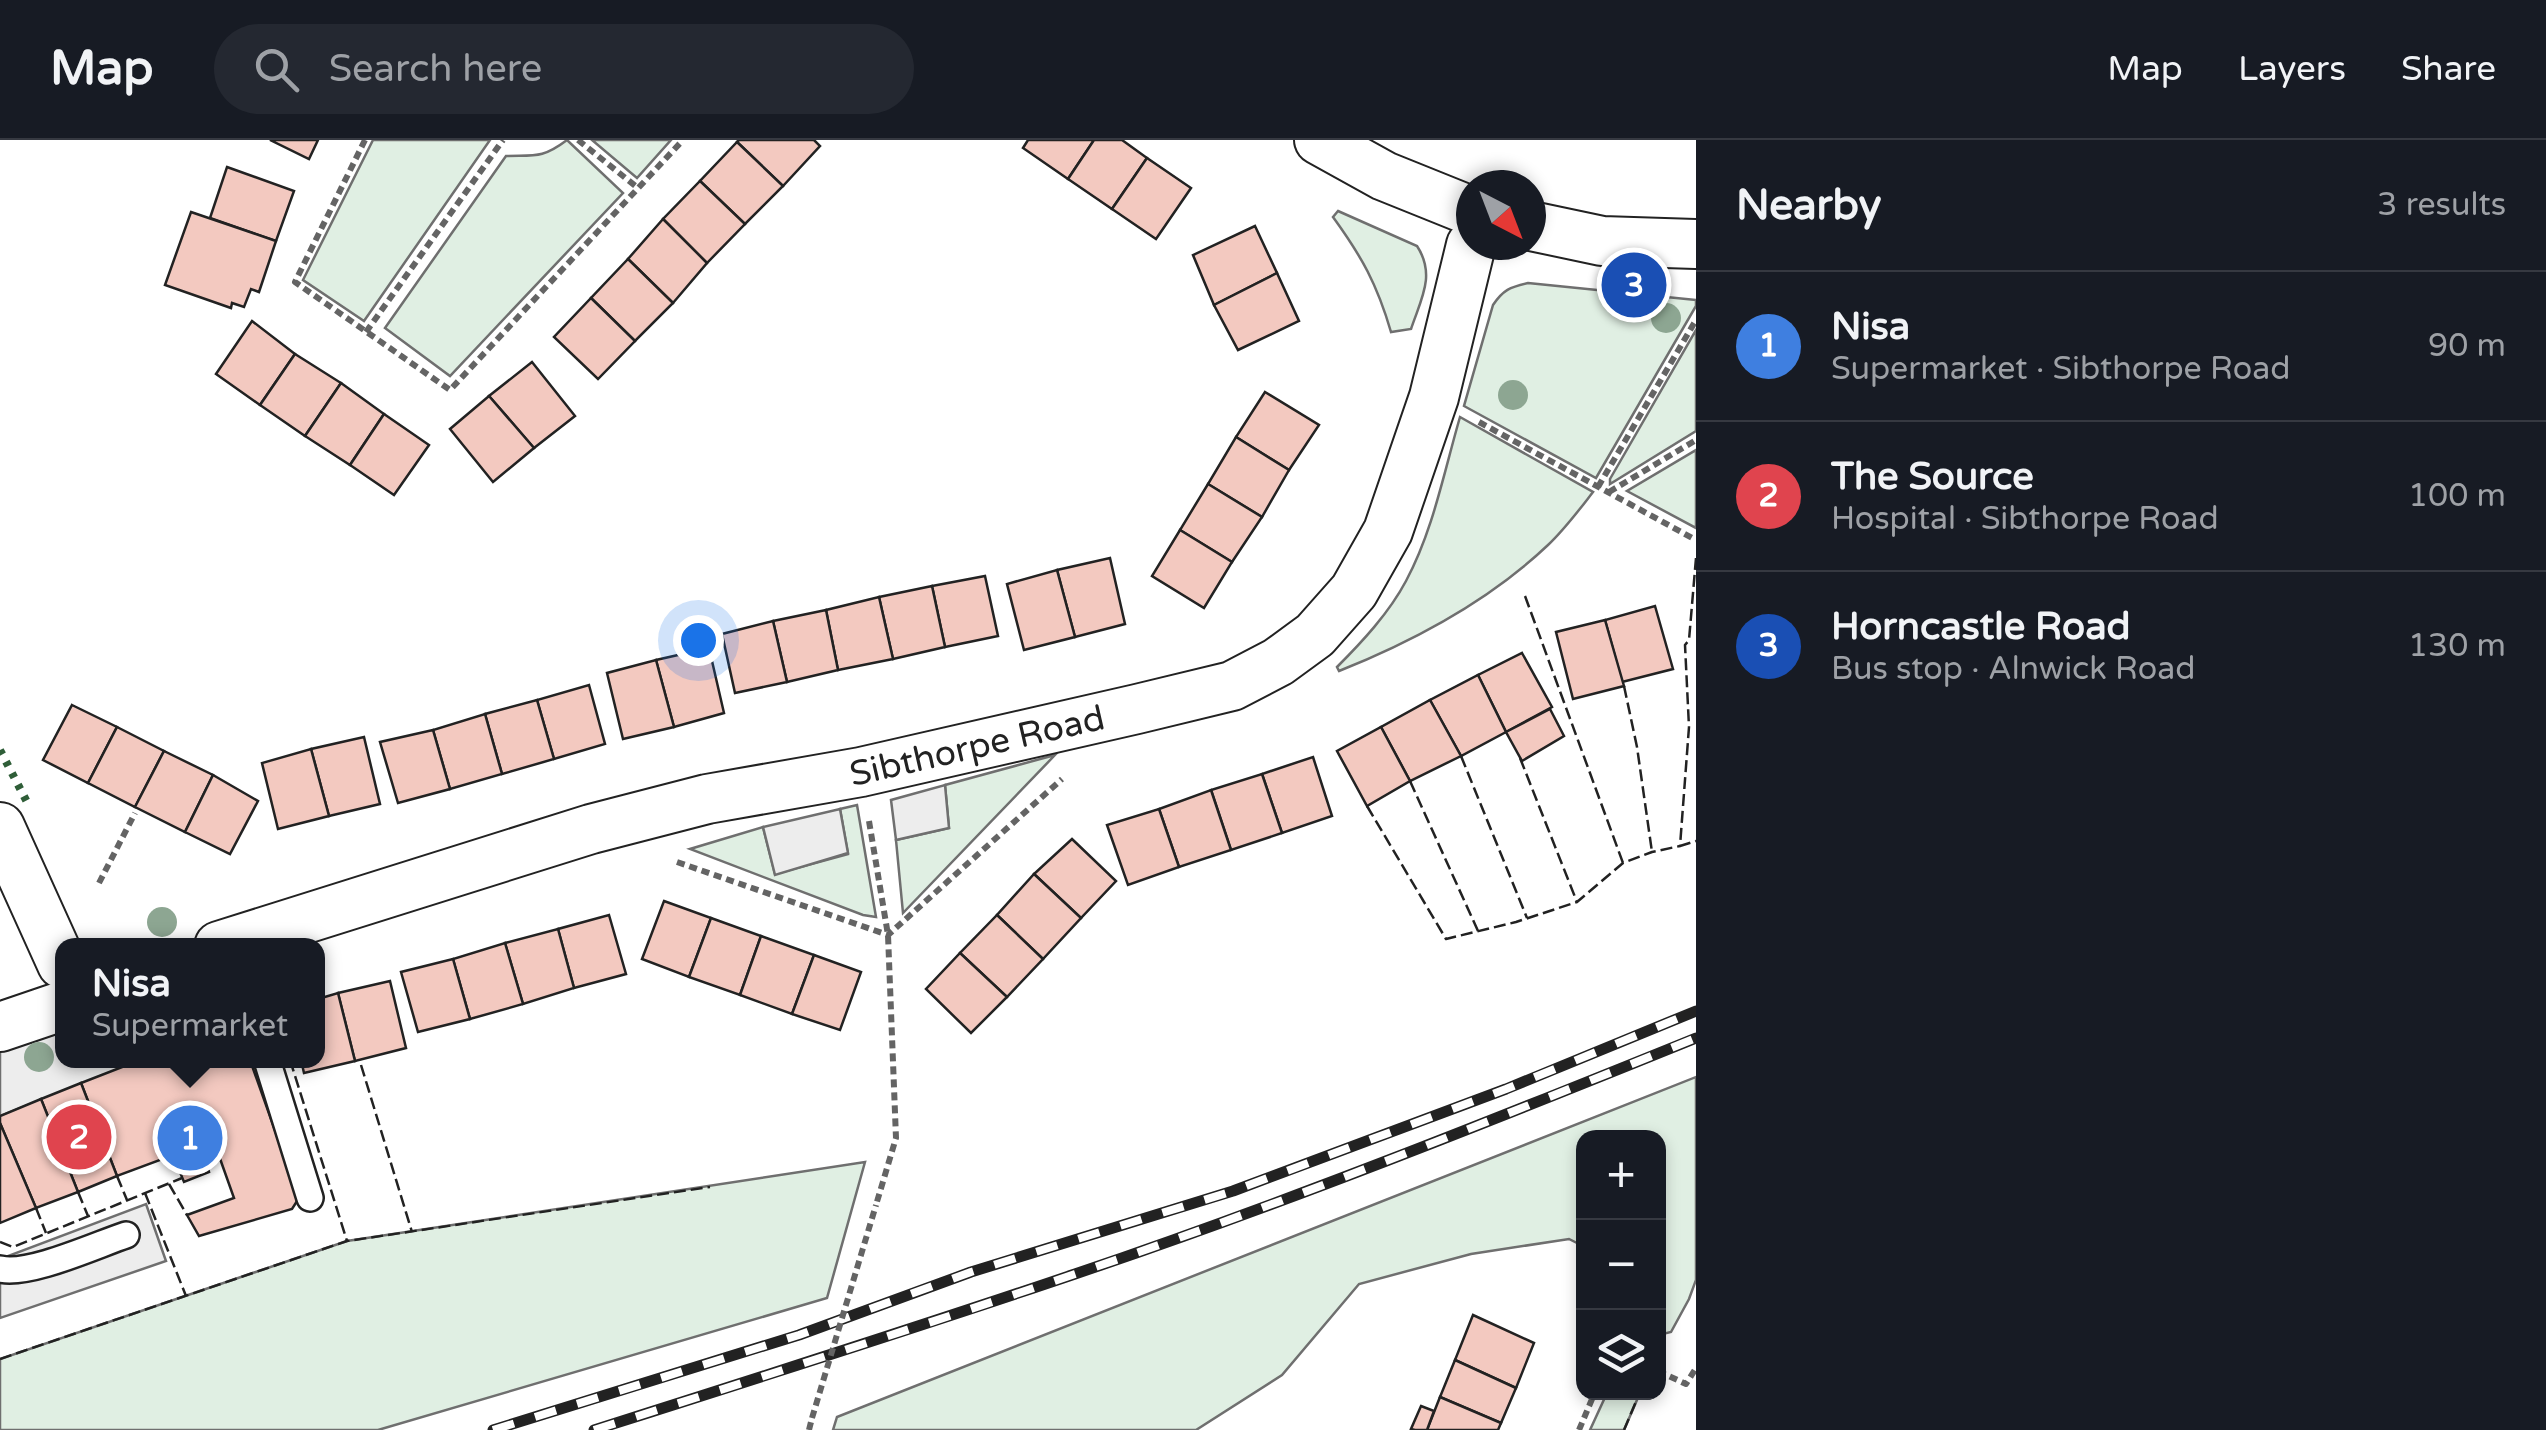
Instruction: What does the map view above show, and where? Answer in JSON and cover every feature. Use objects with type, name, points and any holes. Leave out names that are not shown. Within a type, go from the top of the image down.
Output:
[{"type":"street","points":[[1319,140],[1384,176],[1456,205]]},
{"type":"street","points":[[1546,229],[1602,241],[1696,244]]},
{"type":"street","name":"Sibthorpe Road","points":[[246,938],[591,828],[707,799],[861,772],[1232,686],[1278,662],[1316,636],[1354,591],[1388,531],[1434,398],[1467,260]]},
{"type":"street","points":[[0,827],[55,949]]},
{"type":"street","points":[[0,1027],[55,1008]]},
{"type":"lane","points":[[269,1068],[310,1198]]},
{"type":"lane","points":[[0,1268],[10,1271],[44,1264],[126,1235]]},
{"type":"path","points":[[365,140],[295,282],[450,390],[683,140]]},
{"type":"path","points":[[366,332],[502,140]]},
{"type":"path","points":[[578,140],[638,188]]},
{"type":"path","points":[[1598,487],[1696,320]]},
{"type":"path","points":[[1468,416],[1696,540]]},
{"type":"path","points":[[1608,493],[1696,440]]},
{"type":"path","points":[[888,935],[1075,767]]},
{"type":"path","points":[[809,1430],[896,1138],[888,935],[868,812]]},
{"type":"path","points":[[99,883],[135,813]]},
{"type":"path","points":[[670,859],[888,935]]},
{"type":"path","points":[[1666,1375],[1686,1384],[1696,1368]]},
{"type":"path","points":[[1579,1430],[1592,1400]]},
{"type":"green space","points":[[373,140],[490,140],[364,321],[303,280]]},
{"type":"green space","points":[[567,140],[623,193],[450,376],[385,328],[506,156],[544,153]]},
{"type":"green space","points":[[592,140],[671,140],[637,178]]},
{"type":"green space","points":[[1338,211],[1417,246],[1426,277],[1411,329],[1391,332],[1368,272],[1333,217]]},
{"type":"green space","points":[[1528,283],[1696,300],[1596,478],[1464,406],[1493,305],[1508,290]]},
{"type":"green space","points":[[1696,330],[1696,431],[1610,484],[1610,479]]},
{"type":"green space","points":[[1460,417],[1593,492],[1554,539],[1476,602],[1423,633],[1339,671],[1337,667],[1392,604],[1406,581],[1424,542]]},
{"type":"green space","points":[[1696,450],[1696,528],[1627,491]]},
{"type":"green space","points":[[1055,755],[903,913],[896,840],[949,828],[945,785]]},
{"type":"green space","points":[[857,805],[876,917],[690,849],[763,827],[775,874],[848,854],[840,809]]},
{"type":"green space","points":[[1696,1077],[1696,1280],[1671,1332],[1666,1333],[1666,1130],[1576,1130],[1576,1242],[1569,1239],[1471,1254],[1359,1284],[1282,1375],[1196,1430],[833,1430],[837,1417]]},
{"type":"green space","points":[[865,1162],[827,1298],[378,1430],[0,1430],[0,1359],[347,1241]]},
{"type":"green space","points":[[1604,1400],[1637,1400],[1624,1430],[1590,1430]]},
{"type":"shaded area","points":[[945,785],[949,828],[896,840],[891,800]]},
{"type":"shaded area","points":[[840,809],[848,853],[775,875],[763,827]]},
{"type":"shaded area","points":[[55,1006],[55,1068],[121,1068],[0,1116],[0,1027]]},
{"type":"shaded area","points":[[146,1204],[166,1261],[0,1318],[0,1259]]},
{"type":"building","points":[[270,140],[318,140],[309,159]]},
{"type":"building","points":[[739,140],[814,140],[820,146],[783,186]]},
{"type":"building","points":[[1028,140],[1094,140],[1068,179],[1023,148]]},
{"type":"building","points":[[1094,140],[1122,140],[1147,158],[1112,209],[1068,179]]},
{"type":"building","points":[[737,142],[783,186],[745,224],[700,181]]},
{"type":"building","points":[[1147,158],[1191,188],[1156,239],[1112,209]]},
{"type":"building","points":[[227,167],[294,191],[276,241],[210,218]]},
{"type":"building","points":[[700,181],[745,224],[707,263],[663,219]]},
{"type":"building","points":[[191,212],[276,241],[259,292],[251,289],[244,307],[232,303],[231,308],[165,285]]},
{"type":"building","points":[[663,219],[707,263],[673,303],[628,259]]},
{"type":"building","points":[[1255,226],[1277,273],[1214,305],[1193,255]]},
{"type":"building","points":[[628,259],[673,303],[635,341],[591,298]]},
{"type":"building","points":[[1277,273],[1299,321],[1238,350],[1214,305]]},
{"type":"building","points":[[1604,279],[1631,282],[1629,293],[1603,291]]},
{"type":"building","points":[[591,298],[635,341],[598,379],[554,337]]},
{"type":"building","points":[[252,321],[295,354],[260,405],[216,374]]},
{"type":"building","points":[[295,354],[341,383],[305,436],[260,405]]},
{"type":"building","points":[[532,362],[575,416],[534,448],[489,396]]},
{"type":"building","points":[[341,383],[384,414],[350,465],[305,436]]},
{"type":"building","points":[[1265,392],[1319,425],[1289,470],[1236,437]]},
{"type":"building","points":[[489,396],[534,448],[493,482],[450,429]]},
{"type":"building","points":[[384,414],[429,445],[394,495],[350,465]]},
{"type":"building","points":[[1236,437],[1289,470],[1262,517],[1208,484]]},
{"type":"building","points":[[1208,484],[1262,517],[1232,562],[1180,530]]},
{"type":"building","points":[[1180,530],[1232,562],[1204,608],[1152,576]]},
{"type":"building","points":[[1110,558],[1125,624],[1075,637],[1057,570]]},
{"type":"building","points":[[1057,570],[1075,637],[1024,650],[1007,584]]},
{"type":"building","points":[[985,576],[998,636],[945,647],[932,586]]},
{"type":"building","points":[[932,586],[945,647],[893,659],[879,597]]},
{"type":"building","points":[[879,597],[893,659],[838,670],[826,610]]},
{"type":"building","points":[[1655,606],[1673,669],[1622,682],[1605,620]]},
{"type":"building","points":[[826,610],[838,670],[787,682],[773,621]]},
{"type":"building","points":[[1605,620],[1624,686],[1573,699],[1556,632]]},
{"type":"building","points":[[773,621],[787,682],[735,693],[722,634]]},
{"type":"building","points":[[709,648],[724,713],[674,727],[656,660]]},
{"type":"building","points":[[1522,653],[1552,707],[1506,732],[1478,675]]},
{"type":"building","points":[[656,660],[674,727],[623,739],[607,673]]},
{"type":"building","points":[[1478,675],[1506,732],[1461,756],[1430,700]]},
{"type":"building","points":[[589,685],[605,744],[554,759],[537,700]]},
{"type":"building","points":[[537,700],[554,759],[502,774],[485,714]]},
{"type":"building","points":[[1430,700],[1461,756],[1410,781],[1381,727]]},
{"type":"building","points":[[72,705],[117,727],[88,783],[43,760]]},
{"type":"building","points":[[1550,709],[1564,736],[1522,761],[1506,732]]},
{"type":"building","points":[[485,714],[502,774],[450,789],[433,730]]},
{"type":"building","points":[[117,727],[164,751],[135,807],[88,783]]},
{"type":"building","points":[[1381,727],[1410,781],[1367,806],[1337,751]]},
{"type":"building","points":[[433,730],[450,789],[398,803],[380,742]]},
{"type":"building","points":[[364,737],[380,804],[329,816],[311,749]]},
{"type":"building","points":[[311,749],[329,816],[278,829],[262,763]]},
{"type":"building","points":[[164,751],[213,775],[185,832],[135,807]]},
{"type":"building","points":[[1313,757],[1332,816],[1282,833],[1262,774]]},
{"type":"building","points":[[1262,774],[1282,833],[1231,850],[1211,790]]},
{"type":"building","points":[[213,775],[258,801],[230,854],[185,832]]},
{"type":"building","points":[[1211,790],[1231,850],[1179,867],[1159,809]]},
{"type":"building","points":[[1159,809],[1179,867],[1128,885],[1107,825]]},
{"type":"building","points":[[1072,839],[1116,881],[1081,918],[1034,874]]},
{"type":"building","points":[[1034,874],[1081,918],[1043,959],[997,915]]},
{"type":"building","points":[[664,901],[711,918],[689,977],[642,959]]},
{"type":"building","points":[[609,915],[626,974],[574,988],[558,929]]},
{"type":"building","points":[[997,915],[1043,959],[1007,997],[960,953]]},
{"type":"building","points":[[711,918],[761,936],[740,995],[689,977]]},
{"type":"building","points":[[558,929],[574,988],[523,1004],[505,943]]},
{"type":"building","points":[[761,936],[814,955],[792,1014],[740,995]]},
{"type":"building","points":[[505,943],[523,1004],[470,1019],[453,959]]},
{"type":"building","points":[[960,953],[1007,997],[971,1033],[926,989]]},
{"type":"building","points":[[814,955],[861,972],[840,1030],[792,1014]]},
{"type":"building","points":[[453,959],[470,1019],[418,1032],[401,972]]},
{"type":"building","points":[[390,981],[406,1048],[355,1061],[338,993]]},
{"type":"building","points":[[338,993],[355,1061],[304,1073],[303,1068],[325,1068],[325,997]]},
{"type":"building","points":[[119,1068],[253,1068],[299,1198],[292,1209],[199,1236],[187,1215],[234,1198],[218,1153],[205,1158],[209,1172],[184,1182],[173,1155],[117,1176],[81,1083]]},
{"type":"building","points":[[81,1083],[117,1176],[78,1192],[41,1099]]},
{"type":"building","points":[[41,1099],[78,1192],[36,1208],[0,1116]]},
{"type":"building","points":[[0,1123],[36,1208],[0,1223]]},
{"type":"building","points":[[1473,1315],[1534,1343],[1516,1388],[1455,1360]]},
{"type":"building","points":[[1455,1360],[1516,1388],[1501,1423],[1440,1397]]},
{"type":"building","points":[[1440,1397],[1501,1423],[1498,1430],[1427,1430]]},
{"type":"building","points":[[1421,1406],[1434,1411],[1427,1430],[1411,1429]]},
{"type":"railway","points":[[493,1430],[799,1335],[971,1272],[1233,1191],[1506,1089],[1696,1011]]},
{"type":"railway","points":[[594,1430],[1154,1247],[1696,1038]]},
{"type":"hedge","points":[[0,750],[27,802]]},
{"type":"fence","points":[[1696,558],[1689,640],[1685,645],[1689,727],[1680,846],[1696,841]]},
{"type":"fence","points":[[1525,596],[1623,863]]},
{"type":"fence","points":[[1624,686],[1652,852]]},
{"type":"fence","points":[[1461,756],[1527,918]]},
{"type":"fence","points":[[1520,758],[1577,902]]},
{"type":"fence","points":[[1410,781],[1478,931]]},
{"type":"fence","points":[[1367,806],[1446,939],[1577,902],[1623,863],[1680,846]]},
{"type":"fence","points":[[361,1065],[412,1232]]},
{"type":"fence","points":[[293,1068],[347,1241]]},
{"type":"fence","points":[[117,1176],[127,1200]]},
{"type":"fence","points":[[0,1242],[13,1247],[182,1178]]},
{"type":"fence","points":[[169,1184],[187,1215]]},
{"type":"fence","points":[[0,1359],[347,1241],[710,1187]]},
{"type":"fence","points":[[78,1192],[88,1216]]},
{"type":"fence","points":[[145,1193],[186,1296]]},
{"type":"fence","points":[[36,1208],[46,1233]]},
{"type":"fence","points":[[1624,1430],[1637,1400]]},
{"type":"place","name":"Horncastle Road","points":[[1634,285]]},
{"type":"place","name":"The Source","points":[[79,1137]]},
{"type":"place","name":"Nisa","points":[[190,1138]]}]
